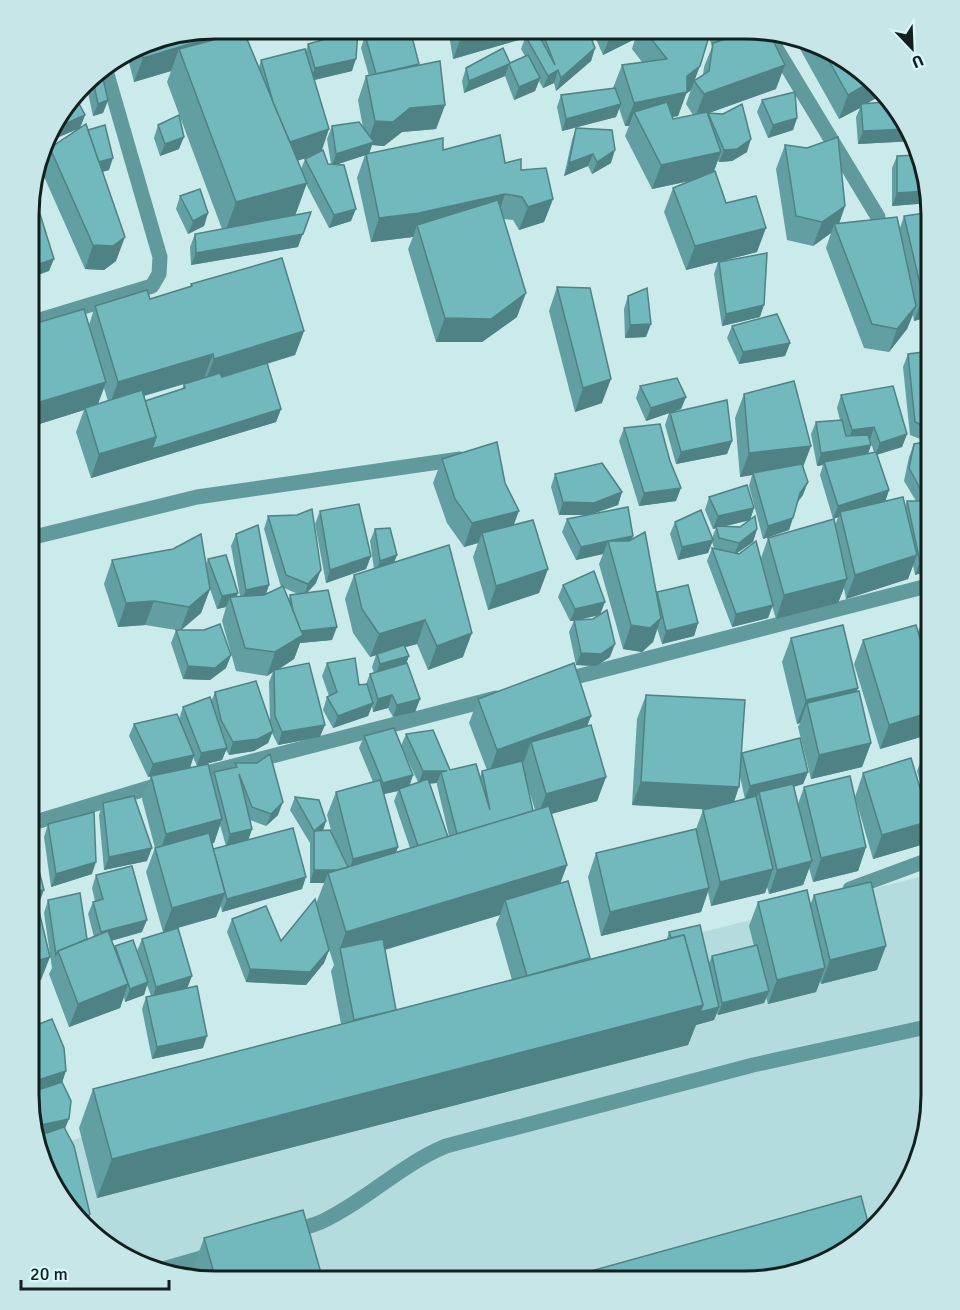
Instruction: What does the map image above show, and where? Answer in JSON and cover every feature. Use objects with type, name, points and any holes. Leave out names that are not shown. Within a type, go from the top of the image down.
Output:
[{"type":"street","points":[[772,42],[878,217]]},
{"type":"street","points":[[39,320],[152,286],[159,274],[160,257],[107,75]]},
{"type":"street","points":[[39,536],[196,496],[470,458]]},
{"type":"street","points":[[548,684],[921,588]]},
{"type":"street","points":[[39,821],[118,795],[513,693]]},
{"type":"street","points":[[837,894],[921,863]]},
{"type":"street","points":[[273,1238],[320,1222],[352,1204],[399,1170],[446,1146],[753,1065],[921,1028]]},
{"type":"street","points":[[174,1266],[229,1250]]},
{"type":"shaded area","points":[[921,877],[921,1106],[918,1129],[903,1173],[891,1193],[861,1227],[823,1253],[779,1268],[745,1271],[215,1271],[181,1268],[137,1253],[99,1227],[69,1193],[52,1162],[47,1147],[667,975],[668,941]]},
{"type":"building","points":[[206,39],[143,58],[142,55],[159,48]]},
{"type":"building","points":[[217,39],[247,39],[307,183],[236,202],[179,49]]},
{"type":"building","points":[[326,39],[357,39],[356,59],[315,68],[308,44]]},
{"type":"building","points":[[366,39],[413,39],[419,64],[376,74]]},
{"type":"building","points":[[527,39],[541,39],[555,65],[545,39],[592,39],[595,48],[561,78],[558,70],[548,76]]},
{"type":"building","points":[[651,39],[708,39],[700,66],[687,76],[687,92],[634,103],[622,65],[667,59]]},
{"type":"building","points":[[726,39],[774,42],[785,65],[704,94],[694,81],[709,71],[713,43]]},
{"type":"building","points":[[503,48],[510,63],[528,55],[540,78],[519,87],[509,64],[469,81],[466,68]]},
{"type":"building","points":[[305,49],[329,129],[290,142],[273,102],[261,60]]},
{"type":"building","points":[[829,60],[864,86],[848,95]]},
{"type":"building","points":[[440,61],[445,105],[410,108],[393,122],[375,121],[366,76]]},
{"type":"building","points":[[103,79],[108,100],[98,104],[94,88]]},
{"type":"building","points":[[615,88],[621,104],[566,119],[561,95]]},
{"type":"building","points":[[795,92],[797,118],[773,125],[762,100]]},
{"type":"building","points":[[667,102],[673,119],[707,112],[721,152],[661,165],[634,112]]},
{"type":"building","points":[[880,102],[898,129],[863,131],[861,104]]},
{"type":"building","points":[[79,104],[85,115],[65,124]]},
{"type":"building","points":[[742,104],[751,139],[737,149],[724,150],[708,113],[723,114]]},
{"type":"building","points":[[179,115],[184,137],[165,144],[158,125]]},
{"type":"building","points":[[359,122],[374,142],[336,154],[332,126]]},
{"type":"building","points":[[86,124],[125,237],[113,246],[93,245],[51,151],[53,146]]},
{"type":"building","points":[[105,125],[113,158],[99,162],[88,130]]},
{"type":"building","points":[[576,128],[612,130],[615,150],[597,162],[593,154],[569,163]]},
{"type":"building","points":[[500,135],[505,163],[521,159],[521,170],[546,168],[553,199],[528,207],[522,197],[505,194],[419,213],[379,218],[366,154],[443,138],[443,150]]},
{"type":"building","points":[[838,137],[845,206],[822,222],[796,216],[785,145],[807,148]]},
{"type":"building","points":[[323,150],[328,164],[344,165],[356,209],[334,215],[305,159]]},
{"type":"building","points":[[910,155],[919,191],[897,193],[897,156]]},
{"type":"building","points":[[715,171],[726,203],[756,196],[766,228],[695,246],[673,188]]},
{"type":"building","points":[[200,189],[208,213],[193,221],[180,196]]},
{"type":"building","points":[[498,200],[526,293],[491,319],[445,318],[417,225]]},
{"type":"building","points":[[311,212],[303,234],[196,253],[195,234]]},
{"type":"building","points":[[921,213],[921,288],[904,216]]},
{"type":"building","points":[[39,215],[54,259],[39,264]]},
{"type":"building","points":[[897,217],[916,306],[897,329],[872,324],[834,224]]},
{"type":"building","points":[[767,253],[764,305],[726,314],[719,262]]},
{"type":"building","points":[[282,258],[304,331],[214,359],[213,354],[118,382],[95,306],[147,290],[150,299],[192,286],[191,284]]},
{"type":"building","points":[[557,287],[590,288],[611,379],[583,388]]},
{"type":"building","points":[[647,288],[651,324],[630,325],[628,296]]},
{"type":"building","points":[[84,309],[106,382],[39,402],[39,322]]},
{"type":"building","points":[[777,314],[790,343],[743,352],[732,326]]},
{"type":"building","points":[[921,352],[921,425],[915,422],[908,354]]},
{"type":"building","points":[[267,363],[281,409],[152,449],[156,437],[145,401],[185,388],[184,384],[220,373],[222,377]]},
{"type":"building","points":[[677,378],[686,397],[651,408],[640,386]]},
{"type":"building","points":[[794,381],[811,446],[749,453],[744,394]]},
{"type":"building","points":[[893,386],[907,434],[880,443],[874,427],[852,430],[841,395]]},
{"type":"building","points":[[142,390],[156,437],[99,454],[85,408]]},
{"type":"building","points":[[727,400],[732,441],[681,452],[670,413]]},
{"type":"building","points":[[842,420],[846,436],[868,435],[871,445],[821,453],[816,422]]},
{"type":"building","points":[[660,424],[670,461],[681,488],[644,493],[624,428]]},
{"type":"building","points":[[497,442],[505,483],[519,511],[472,523],[455,499],[442,459]]},
{"type":"building","points":[[921,443],[921,490],[909,468],[914,444]]},
{"type":"building","points":[[876,452],[889,490],[838,506],[824,462]]},
{"type":"building","points":[[602,463],[622,492],[594,503],[563,502],[555,474]]},
{"type":"building","points":[[802,464],[808,482],[800,493],[793,518],[768,526],[753,473]]},
{"type":"building","points":[[747,485],[754,508],[718,516],[709,497]]},
{"type":"building","points":[[903,497],[917,555],[855,575],[840,512]]},
{"type":"building","points":[[907,501],[921,501],[920,562]]},
{"type":"building","points":[[359,504],[371,556],[330,570],[320,511]]},
{"type":"building","points":[[628,507],[633,536],[581,547],[567,519]]},
{"type":"building","points":[[312,509],[321,570],[308,584],[286,575],[268,516],[297,515]]},
{"type":"building","points":[[701,510],[713,540],[682,547],[675,522]]},
{"type":"building","points":[[755,516],[757,529],[739,543],[719,538],[716,526],[740,527]]},
{"type":"building","points":[[834,519],[847,579],[784,595],[768,538]]},
{"type":"building","points":[[533,520],[548,569],[496,586],[482,533]]},
{"type":"building","points":[[258,525],[269,585],[246,590],[236,534]]},
{"type":"building","points":[[390,528],[397,555],[380,561],[375,529]]},
{"type":"building","points":[[645,532],[661,618],[650,628],[631,625],[608,541],[629,541]]},
{"type":"building","points":[[201,534],[210,589],[189,607],[154,601],[126,603],[112,560],[173,549]]},
{"type":"building","points":[[756,541],[773,605],[736,614],[712,548],[739,554]]},
{"type":"building","points":[[449,545],[472,633],[437,646],[425,620],[379,634],[362,609],[354,575]]},
{"type":"building","points":[[226,555],[238,593],[222,596],[208,559]]},
{"type":"building","points":[[594,571],[605,602],[575,609],[563,585]]},
{"type":"building","points":[[688,585],[698,623],[666,631],[657,592]]},
{"type":"building","points":[[283,586],[303,635],[275,652],[245,648],[230,597],[264,595]]},
{"type":"building","points":[[328,590],[337,627],[301,631],[290,595]]},
{"type":"building","points":[[607,610],[615,644],[601,654],[581,653],[574,620],[593,619]]},
{"type":"building","points":[[220,624],[231,655],[215,668],[188,666],[176,630],[204,630]]},
{"type":"building","points":[[843,625],[858,688],[806,700],[791,638]]},
{"type":"building","points":[[916,625],[921,642],[921,715],[889,725],[863,640]]},
{"type":"building","points":[[404,645],[409,656],[380,664],[377,654]]},
{"type":"building","points":[[355,658],[359,685],[367,684],[373,703],[338,716],[327,697],[337,692],[327,663]]},
{"type":"building","points":[[309,663],[325,725],[282,732],[275,716],[274,670]]},
{"type":"building","points":[[407,663],[420,699],[397,705],[392,695],[378,699],[370,674]]},
{"type":"building","points":[[574,663],[591,716],[497,750],[478,699]]},
{"type":"building","points":[[256,681],[273,731],[258,739],[233,742],[221,720],[215,692]]},
{"type":"building","points":[[859,691],[871,743],[819,755],[807,703]]},
{"type":"building","points":[[646,695],[745,700],[739,787],[641,782]]},
{"type":"building","points":[[210,697],[227,748],[201,753],[183,707]]},
{"type":"building","points":[[177,714],[194,755],[153,764],[134,724]]},
{"type":"building","points":[[591,725],[606,777],[546,794],[531,742]]},
{"type":"building","points":[[394,728],[413,775],[383,783],[364,736]]},
{"type":"building","points":[[433,730],[450,770],[476,764],[490,810],[482,771],[522,761],[533,811],[457,834],[441,772],[447,771],[423,771],[406,734]]},
{"type":"building","points":[[800,738],[808,772],[750,786],[742,753]]},
{"type":"building","points":[[270,754],[283,802],[271,814],[252,807],[239,774],[252,829],[230,834],[214,772],[237,767],[235,763],[257,763]]},
{"type":"building","points":[[911,758],[921,791],[921,824],[882,835],[863,773]]},
{"type":"building","points":[[208,764],[222,819],[166,834],[151,776]]},
{"type":"building","points":[[850,776],[866,847],[821,858],[804,787]]},
{"type":"building","points":[[428,779],[448,837],[418,846],[399,789]]},
{"type":"building","points":[[380,780],[398,847],[353,859],[336,792]]},
{"type":"building","points":[[793,784],[812,861],[777,870],[759,792]]},
{"type":"building","points":[[134,796],[152,848],[109,857],[103,803]]},
{"type":"building","points":[[756,796],[773,869],[720,882],[703,810]]},
{"type":"building","points":[[295,797],[319,800],[326,821],[314,831]]},
{"type":"building","points":[[549,806],[567,865],[346,932],[328,873]]},
{"type":"building","points":[[94,812],[96,862],[56,874],[48,824]]},
{"type":"building","points":[[293,828],[306,877],[227,899],[213,849]]},
{"type":"building","points":[[696,829],[709,888],[610,912],[596,853]]},
{"type":"building","points":[[330,830],[348,867],[337,870],[314,870],[314,831]]},
{"type":"building","points":[[209,833],[225,893],[172,908],[155,848]]},
{"type":"building","points":[[132,866],[147,920],[101,932],[93,902],[103,899],[96,875]]},
{"type":"building","points":[[39,871],[44,890],[39,891]]},
{"type":"building","points":[[568,881],[590,958],[527,976],[505,900]]},
{"type":"building","points":[[871,882],[886,946],[830,960],[814,895]]},
{"type":"building","points":[[807,890],[825,968],[777,980],[758,902]]},
{"type":"building","points":[[80,893],[87,939],[58,951],[56,955],[48,900]]},
{"type":"building","points":[[315,899],[329,950],[310,972],[250,969],[232,919],[266,906],[281,941]]},
{"type":"building","points":[[39,911],[50,957],[39,960]]},
{"type":"building","points":[[700,925],[719,1007],[700,1012],[703,1005],[684,935],[671,938],[669,932]]},
{"type":"building","points":[[178,928],[192,976],[156,987],[142,939]]},
{"type":"building","points":[[108,931],[128,984],[78,1004],[58,951]]},
{"type":"building","points":[[684,935],[703,1005],[112,1159],[93,1089]]},
{"type":"building","points":[[383,939],[396,1010],[354,1020],[340,948]]},
{"type":"building","points":[[133,940],[148,982],[130,989],[115,946]]},
{"type":"building","points":[[757,945],[769,991],[722,1003],[712,956]]},
{"type":"building","points":[[197,986],[207,1036],[157,1047],[146,997]]},
{"type":"building","points":[[52,1019],[64,1048],[66,1071],[39,1080],[39,1024]]},
{"type":"building","points":[[62,1082],[71,1101],[69,1119],[42,1125],[39,1090]]},
{"type":"building","points":[[64,1127],[74,1146],[90,1214],[88,1216],[69,1193],[57,1173],[44,1134]]},
{"type":"building","points":[[861,1196],[868,1220],[843,1241],[823,1253],[779,1268],[745,1271],[591,1271]]},
{"type":"building","points":[[303,1210],[320,1271],[213,1271],[204,1238]]}]
